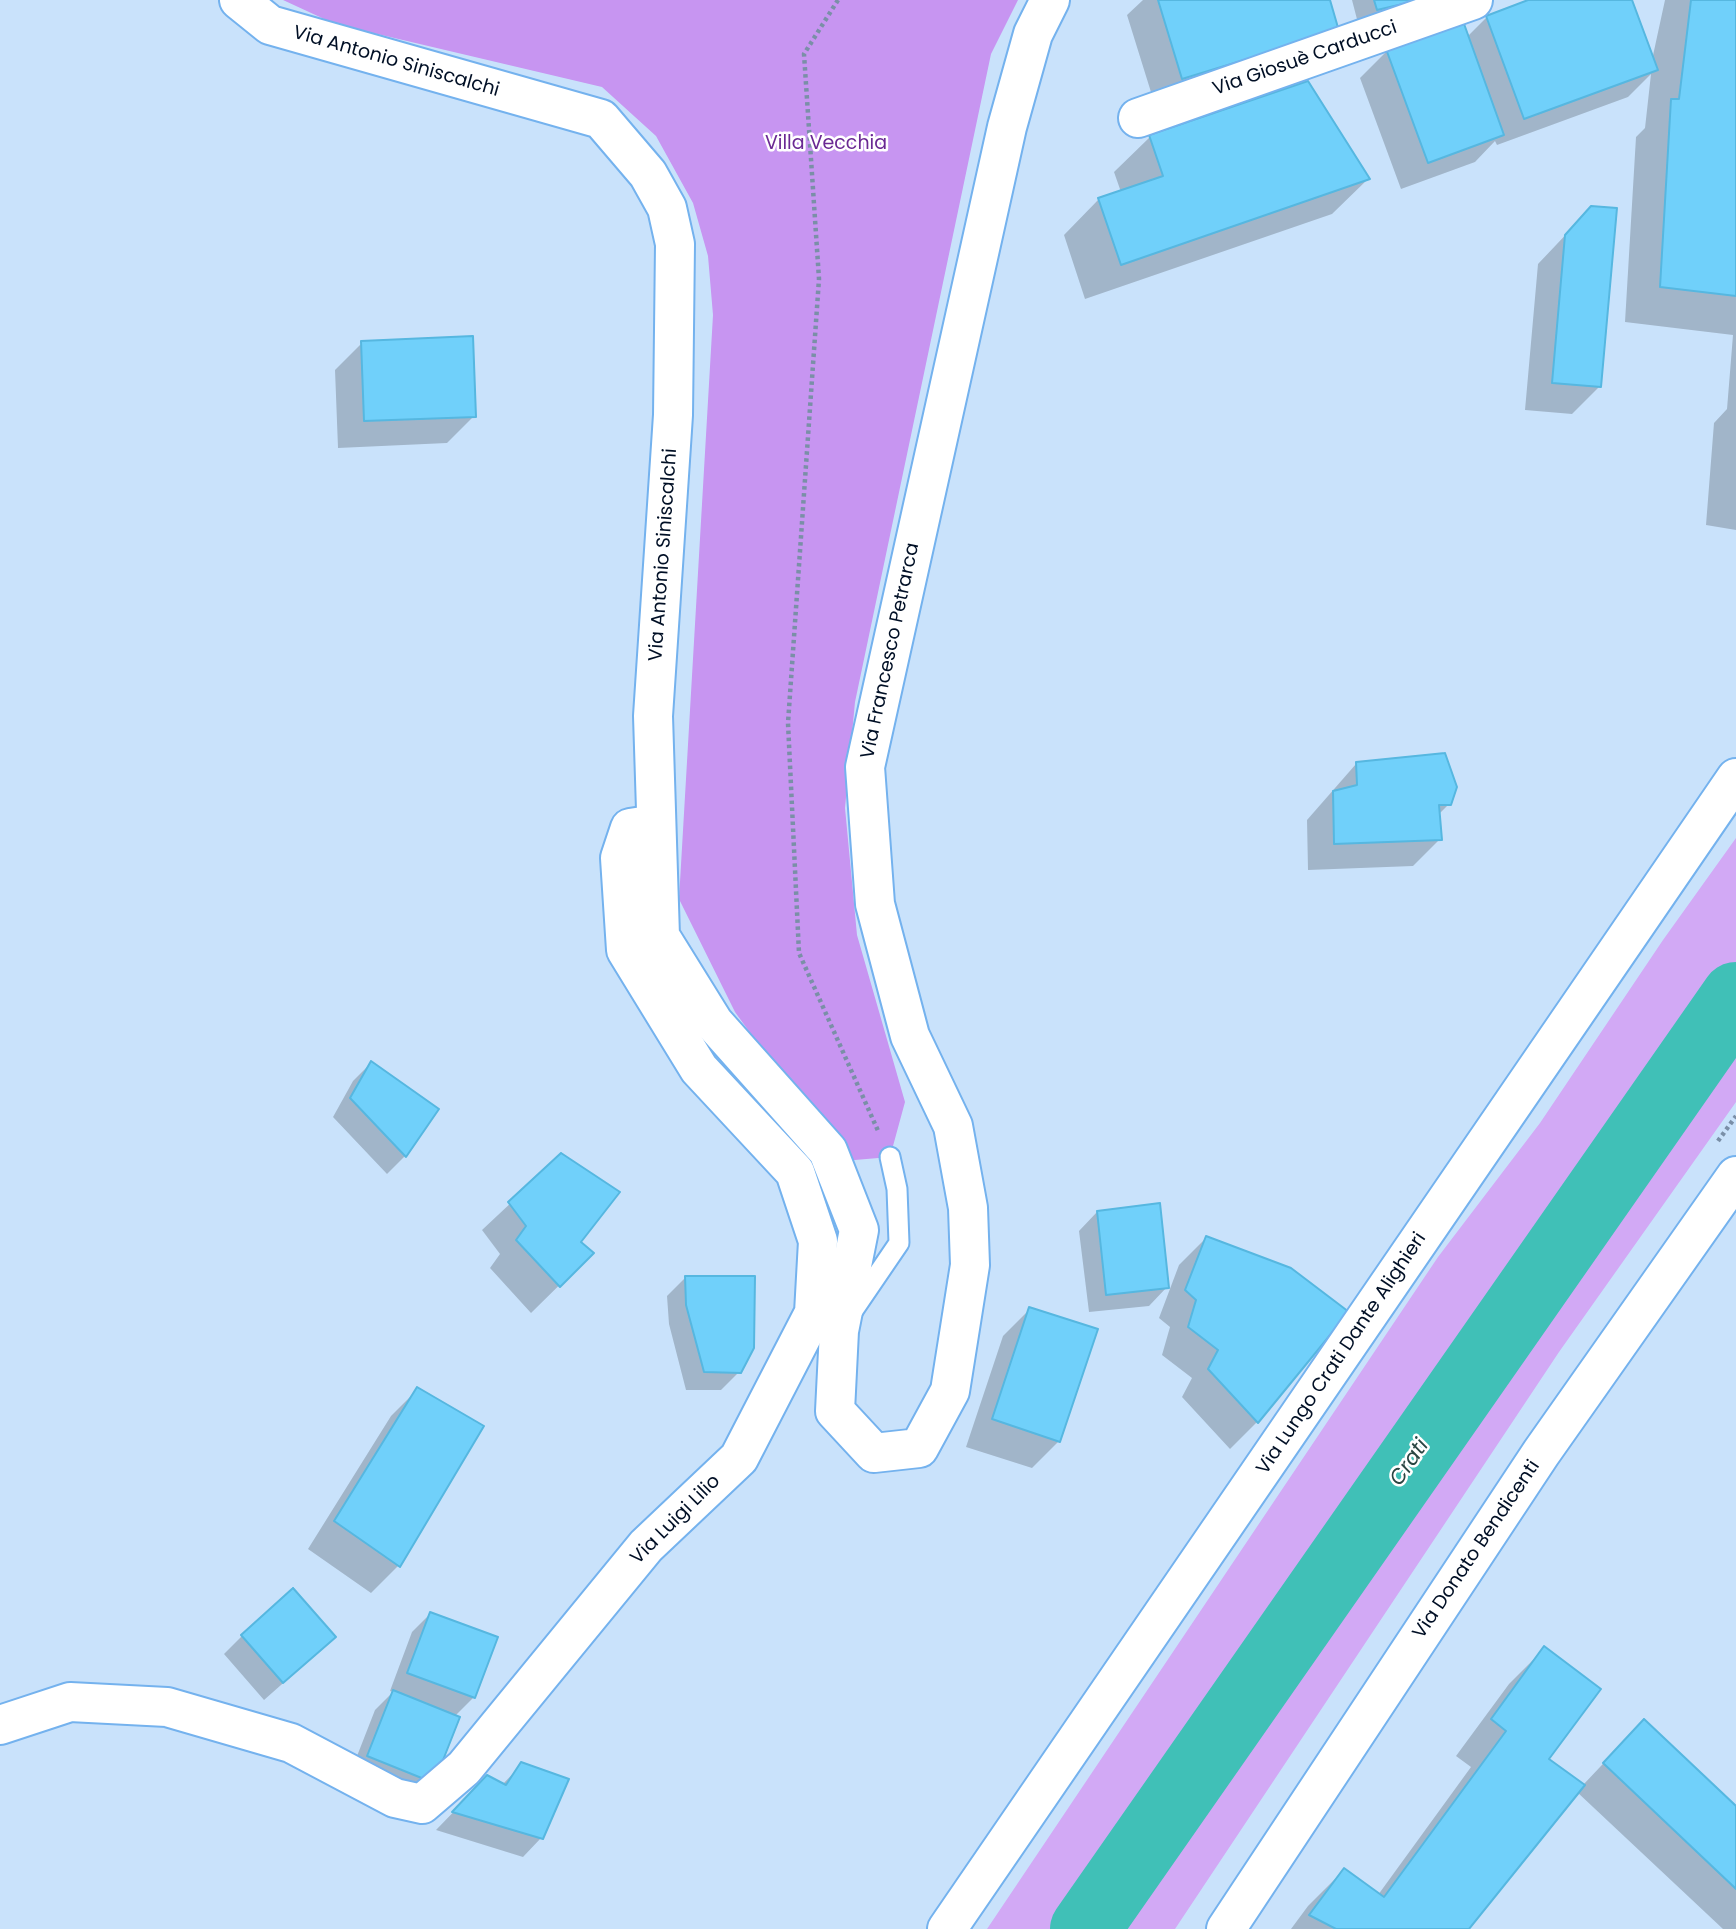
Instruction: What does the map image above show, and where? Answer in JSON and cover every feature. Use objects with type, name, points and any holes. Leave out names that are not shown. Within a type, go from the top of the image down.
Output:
[{"type":"street","name":"Via Antonio Siniscalchi","points":[[239,0],[270,25],[601,119],[648,174],[667,208],[674,244],[673,415],[653,716],[660,936],[714,1023],[828,1151],[859,1230],[839,1331]]},
{"type":"street","name":"Via Francesco Petrarca","points":[[839,1331],[835,1411],[874,1452],[919,1448],[950,1391],[970,1265],[968,1208],[953,1126],[910,1036],[875,904],[865,767],[1007,127],[1033,34],[1050,0]]},
{"type":"street","name":"Via Giosuè Carducci","points":[[1138,118],[1473,0]]},
{"type":"street","name":"Via Lungo Crati Dante Alighieri","points":[[947,1929],[1736,778]]},
{"type":"street","name":"Via Luigi Lilio","points":[[0,1725],[70,1702],[167,1707],[290,1743],[395,1798],[422,1804],[464,1768],[646,1546],[739,1458],[814,1313],[818,1241],[795,1172],[699,1069],[626,950],[620,858],[630,828],[656,824]]},
{"type":"street","name":"Via Donato Bendicenti","points":[[1226,1929],[1541,1453],[1736,1176]]},
{"type":"lane","points":[[839,1331],[899,1243],[897,1189],[890,1157]]},
{"type":"path","points":[[838,0],[804,54],[819,279],[788,723],[799,953],[890,1157]]},
{"type":"shaded area","points":[[1736,838],[1736,1102],[1559,1352],[1175,1929],[987,1929],[1438,1257],[1540,1123],[1663,940]]},
{"type":"green space","name":"Villa Vecchia","points":[[283,0],[1018,0],[991,54],[855,702],[845,808],[857,935],[905,1102],[890,1157],[843,1161],[735,1012],[679,899],[713,315],[708,256],[693,203],[656,136],[602,87],[335,24]]},
{"type":"building","points":[[1158,0],[1330,0],[1339,31],[1182,79]]},
{"type":"building","points":[[1374,0],[1420,0],[1377,10]]},
{"type":"building","points":[[1528,0],[1632,0],[1658,70],[1524,119],[1486,16]]},
{"type":"building","points":[[1691,0],[1736,0],[1736,296],[1660,287],[1671,99],[1679,99]]},
{"type":"building","points":[[1463,21],[1504,135],[1428,163],[1386,49]]},
{"type":"building","points":[[1308,81],[1370,179],[1121,265],[1098,198],[1163,176],[1149,135]]},
{"type":"building","points":[[1591,206],[1617,208],[1601,387],[1552,383],[1565,235]]},
{"type":"building","points":[[473,336],[476,417],[364,421],[361,341]]},
{"type":"building","points":[[1445,753],[1457,787],[1451,805],[1439,805],[1442,840],[1334,844],[1333,791],[1357,785],[1356,762]]},
{"type":"building","points":[[371,1061],[439,1109],[406,1157],[350,1098]]},
{"type":"building","points":[[561,1153],[620,1192],[581,1242],[594,1253],[560,1287],[516,1240],[526,1226],[508,1202]]},
{"type":"building","points":[[1160,1203],[1169,1288],[1106,1295],[1097,1211]]},
{"type":"building","points":[[1206,1236],[1291,1268],[1349,1312],[1258,1423],[1208,1369],[1218,1350],[1188,1327],[1196,1300],[1185,1290]]},
{"type":"building","points":[[685,1276],[755,1276],[754,1348],[741,1373],[704,1372],[686,1305]]},
{"type":"building","points":[[1029,1307],[1098,1329],[1060,1442],[992,1419]]},
{"type":"building","points":[[417,1387],[484,1426],[400,1567],[334,1521]]},
{"type":"building","points":[[293,1588],[336,1637],[283,1683],[241,1635]]},
{"type":"building","points":[[430,1612],[498,1637],[475,1698],[407,1673]]},
{"type":"building","points":[[1544,1646],[1601,1689],[1549,1759],[1585,1785],[1469,1929],[1336,1929],[1309,1915],[1344,1868],[1384,1897],[1506,1731],[1491,1719]]},
{"type":"building","points":[[393,1690],[460,1717],[434,1783],[367,1756]]},
{"type":"building","points":[[1644,1719],[1736,1806],[1736,1889],[1603,1763]]},
{"type":"building","points":[[521,1762],[569,1779],[543,1839],[452,1812],[487,1775],[506,1785]]},
{"type":"waterway","name":"Crati","points":[[1085,1929],[1736,997]]}]
